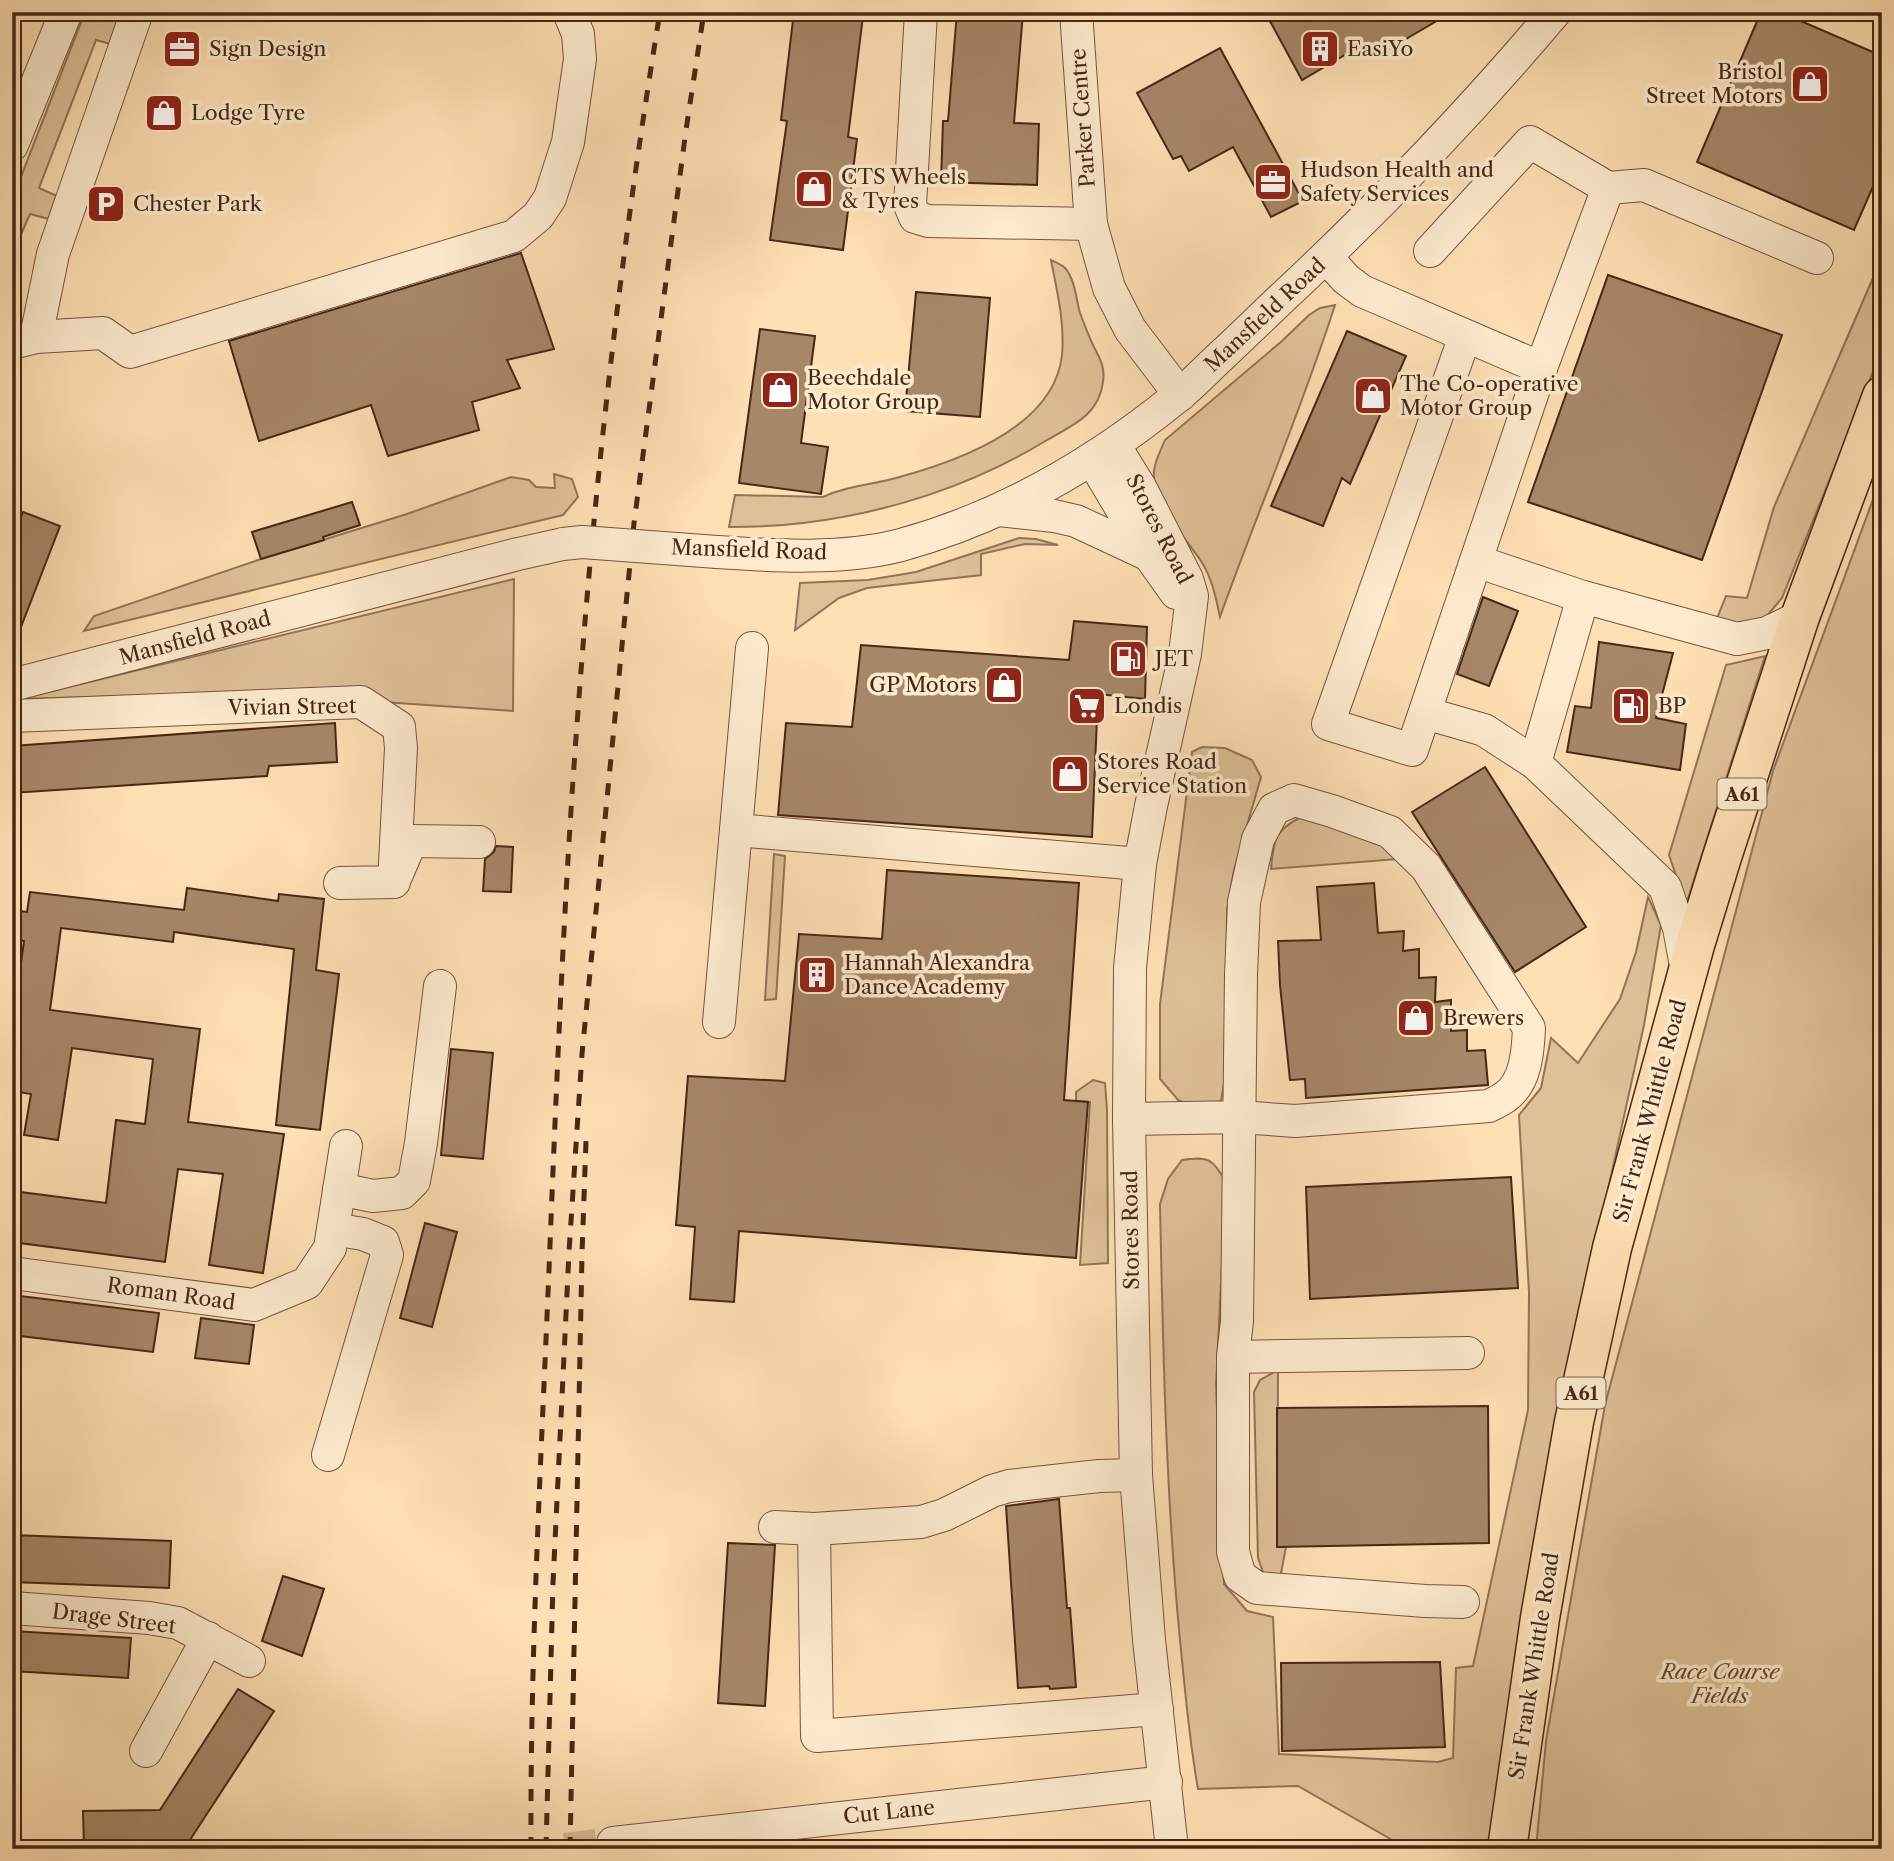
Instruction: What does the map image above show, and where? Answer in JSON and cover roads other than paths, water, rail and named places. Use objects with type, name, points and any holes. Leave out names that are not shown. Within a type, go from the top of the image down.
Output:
[{"type":"highway","name":"Sir Frank Whittle Road","points":[[1508,1835],[1540,1618],[1574,1422],[1612,1248],[1718,869],[1800,617],[1882,396]]},
{"type":"street","points":[[12,145],[66,12]]},
{"type":"street","points":[[137,12],[24,340],[103,333],[130,352],[514,236],[538,216],[550,198],[568,142],[580,59],[578,34],[569,12]]},
{"type":"street","points":[[921,12],[910,205],[915,218],[928,221],[1091,223]]},
{"type":"street","name":"Parker Centre","points":[[1076,12],[1091,223],[1109,288],[1119,309],[1130,330],[1180,395]]},
{"type":"street","name":"Mansfield Road","points":[[12,685],[563,544],[582,542],[804,556],[859,552],[899,545],[999,510],[1043,489],[1103,452],[1180,395],[1326,257],[1446,136],[1546,15]]},
{"type":"street","points":[[1430,251],[1530,142],[1608,188],[1644,184],[1817,258]]},
{"type":"street","points":[[1465,336],[1328,724],[1412,750],[1541,368],[1608,188]]},
{"type":"street","points":[[1326,257],[1346,279],[1362,291],[1541,368]]},
{"type":"street","name":"Stores Road","points":[[1103,452],[1149,555],[1190,615]]},
{"type":"street","name":"Stores Road","points":[[1103,452],[1140,487],[1187,579],[1192,596],[1185,654],[1140,864],[1130,968],[1129,1119],[1136,1475],[1172,1849]]},
{"type":"street","points":[[999,510],[1076,521],[1149,555]]},
{"type":"street","points":[[1476,561],[1583,597],[1737,639],[1767,634],[1800,617]]},
{"type":"street","points":[[1535,763],[1583,597]]},
{"type":"street","points":[[719,1022],[752,648]]},
{"type":"street","name":"Vivian Street","points":[[12,716],[361,702],[399,727],[401,748],[394,882]]},
{"type":"street","points":[[1425,713],[1484,730],[1535,763],[1665,887],[1679,928],[1688,972]]},
{"type":"street","points":[[1129,1119],[1240,1117],[1295,1121],[1489,1106],[1507,1096],[1519,1080],[1528,1056],[1529,1028],[1426,867],[1390,832],[1294,800],[1274,808],[1258,838],[1244,902],[1241,975],[1240,1117],[1237,1321],[1233,1357],[1233,1552],[1240,1576],[1257,1588],[1463,1602]]},
{"type":"street","points":[[736,830],[1140,864]]},
{"type":"street","points":[[340,883],[394,882],[411,841],[480,842]]},
{"type":"street","points":[[339,1189],[373,1196],[402,1193],[414,1181],[440,986]]},
{"type":"street","name":"Roman Road","points":[[12,1273],[254,1306],[307,1283],[330,1248],[346,1146]]},
{"type":"street","points":[[328,1455],[387,1255],[383,1242],[363,1234],[333,1229]]},
{"type":"street","points":[[1233,1357],[1468,1353]]},
{"type":"street","points":[[775,1527],[814,1529],[921,1522],[944,1515],[992,1491],[1009,1486],[1099,1476],[1136,1475]]},
{"type":"street","points":[[814,1529],[817,1736],[1157,1709]]},
{"type":"street","name":"Drage Street","points":[[12,1608],[149,1618],[178,1623],[249,1661]]},
{"type":"street","points":[[146,1751],[208,1638]]},
{"type":"street","name":"Cut Lane","points":[[613,1843],[1166,1782]]},
{"type":"tunnel","points":[[565,1849],[613,1843]]},
{"type":"railway","points":[[531,1849],[538,1534],[559,1029],[573,774],[611,360],[660,12]]},
{"type":"railway","points":[[546,1849],[553,1583],[569,1252],[582,1054],[634,523],[704,12]]},
{"type":"railway","points":[[570,1849],[586,1141]]},
{"type":"place","name":"Sign Design","points":[[182,49]]},
{"type":"place","name":"EasiYo","points":[[1320,49]]},
{"type":"place","name":"Bristol Street Motors","points":[[1810,84]]},
{"type":"place","name":"Lodge Tyre","points":[[164,113]]},
{"type":"place","name":"Hudson Health and Safety Services","points":[[1273,182]]},
{"type":"place","name":"CTS Wheels & Tyres","points":[[814,189]]},
{"type":"place","name":"Chester Park","points":[[106,204]]},
{"type":"place","name":"Beechdale Motor Group","points":[[780,390]]},
{"type":"place","name":"The Co-operative Motor Group","points":[[1373,396]]},
{"type":"place","name":"JET","points":[[1128,659]]},
{"type":"place","name":"GP Motors","points":[[1004,685]]},
{"type":"place","name":"Londis","points":[[1087,706]]},
{"type":"place","name":"BP","points":[[1631,706]]},
{"type":"place","name":"Stores Road Service Station","points":[[1070,774]]},
{"type":"place","name":"Hannah Alexandra Dance Academy","points":[[817,975]]},
{"type":"place","name":"Brewers","points":[[1416,1018]]},
{"type":"park label","name":"Race Course Fields","points":[[1720,1684]]}]
